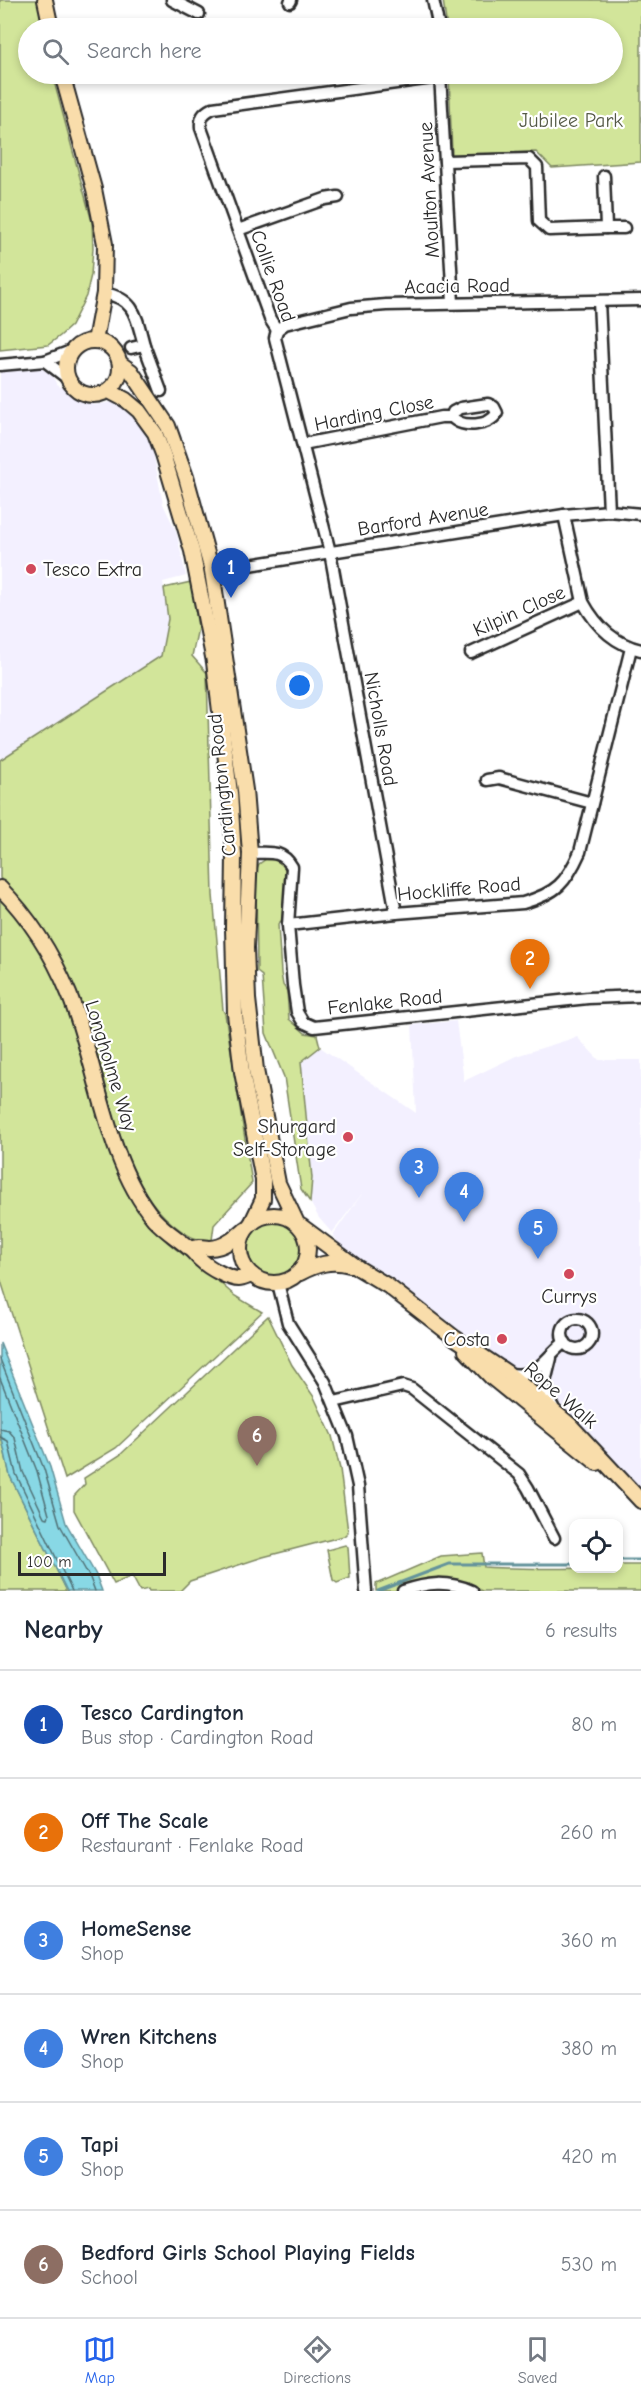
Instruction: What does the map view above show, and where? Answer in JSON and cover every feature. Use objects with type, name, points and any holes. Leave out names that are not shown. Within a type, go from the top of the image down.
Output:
[{"type":"main road","points":[[45,0],[49,18]]},
{"type":"main road","points":[[65,84],[101,220],[105,244],[104,293],[95,340]]},
{"type":"main road","points":[[74,349],[84,342],[95,340],[107,344],[116,352],[121,364],[117,383],[108,392],[90,396],[75,389],[67,378],[66,364],[74,349],[100,311]]},
{"type":"main road","name":"Cardington Road","points":[[121,364],[131,371],[168,426],[186,477],[212,571],[242,767],[250,853],[246,948],[248,999],[256,1070],[278,1183],[298,1224]]},
{"type":"main road","name":"Cardington Road","points":[[108,392],[126,400],[139,411],[154,433],[163,454],[192,551],[214,662],[230,793],[233,845],[235,1014],[242,1072],[263,1180],[263,1199],[249,1225]]},
{"type":"main road","name":"Longholme Way","points":[[0,888],[35,931],[51,956],[68,992],[91,1059],[116,1148],[135,1191],[156,1221],[203,1262],[237,1279],[252,1275]]},
{"type":"main road","points":[[190,1249],[200,1246],[219,1247],[233,1240],[249,1225],[270,1214],[288,1217],[298,1224],[309,1246],[308,1257],[297,1275],[278,1283],[267,1283],[252,1275],[241,1257],[240,1247],[249,1225]]},
{"type":"main road","name":"Rope Walk","points":[[298,1224],[358,1268],[388,1286],[455,1338],[506,1372],[584,1439],[636,1496]]},
{"type":"main road","name":"Rope Walk","points":[[297,1275],[313,1266],[329,1262],[358,1268]]},
{"type":"main road","name":"Rope Walk","points":[[455,1338],[491,1377],[636,1496]]},
{"type":"street","points":[[172,0],[199,14]]},
{"type":"street","points":[[433,0],[436,18]]},
{"type":"street","name":"Collie Road","points":[[330,552],[275,338],[278,330],[270,319],[201,128],[201,120],[205,112],[213,108],[378,84]]},
{"type":"street","name":"Moulton Avenue","points":[[441,84],[453,303]]},
{"type":"street","points":[[445,160],[529,159],[537,167],[539,221],[549,230],[624,228]]},
{"type":"street","points":[[604,176],[606,228]]},
{"type":"street","points":[[238,230],[325,199],[338,197]]},
{"type":"street","points":[[104,293],[119,296],[129,302],[161,391]]},
{"type":"street","name":"Acacia Road","points":[[278,330],[285,324],[351,308],[453,303],[641,300]]},
{"type":"street","points":[[599,301],[609,511]]},
{"type":"street","points":[[131,348],[144,345]]},
{"type":"street","points":[[0,365],[45,361],[74,349]]},
{"type":"street","points":[[45,361],[67,378]]},
{"type":"street","name":"Harding Close","points":[[303,444],[441,417],[452,417]]},
{"type":"street","name":"Barford Avenue","points":[[212,571],[564,515],[609,511],[641,514]]},
{"type":"street","points":[[564,515],[583,602],[600,627],[614,639],[636,649]]},
{"type":"street","name":"Nicholls Road","points":[[330,552],[396,913]]},
{"type":"street","name":"Kilpin Close","points":[[471,653],[583,602]]},
{"type":"street","name":"Hockliffe Road","points":[[288,925],[396,913],[523,903],[543,897],[561,886],[570,874],[580,852],[636,649]]},
{"type":"street","points":[[487,780],[499,778],[592,803]]},
{"type":"street","name":"Fenlake Road","points":[[250,853],[281,854],[292,867],[288,925],[297,1012],[303,1022],[314,1027],[588,998],[641,996]]},
{"type":"street","points":[[278,1283],[291,1330],[326,1382],[346,1436],[358,1486],[366,1591]]},
{"type":"street","points":[[506,1372],[527,1374],[551,1357],[565,1342]]},
{"type":"street","points":[[551,1357],[543,1390],[557,1414]]},
{"type":"street","points":[[334,1402],[404,1386],[412,1389],[519,1474],[554,1538]]},
{"type":"street","points":[[403,1591],[436,1582],[472,1591]]},
{"type":"shaded area","points":[[38,366],[52,375],[57,385],[94,405],[113,402],[121,404],[138,422],[152,447],[163,504],[176,531],[186,576],[163,582],[168,619],[161,656],[0,760],[0,372]]},
{"type":"shaded area","points":[[456,1021],[464,1081],[516,1056],[577,1037],[599,1060],[641,1060],[641,1492],[557,1405],[547,1390],[512,1370],[388,1275],[343,1249],[333,1235],[364,1191],[332,1233],[319,1218],[310,1202],[312,1178],[301,1062],[320,1047],[416,1113],[412,1025]]},
{"type":"green space","points":[[0,0],[39,0],[43,18],[18,18],[18,84],[55,84],[92,222],[91,275],[86,296],[71,326],[60,336],[48,345],[0,350]]},
{"type":"green space","name":"Jubilee Park","points":[[443,0],[641,0],[641,162],[552,168],[536,152],[452,155],[449,84],[623,84],[623,18],[446,18]]},
{"type":"green space","points":[[191,582],[198,628],[192,656],[207,673],[213,895],[223,1010],[252,1183],[214,1225],[212,1240],[195,1238],[179,1229],[157,1209],[140,1184],[116,1123],[79,999],[46,935],[25,906],[0,878],[0,760],[161,656],[168,619],[164,588]]},
{"type":"green space","points":[[269,857],[282,861],[287,874],[282,920],[278,924],[281,973],[283,985],[287,991],[289,1019],[305,1033],[317,1035],[320,1047],[301,1062],[312,1178],[310,1202],[301,1189],[284,1077],[266,1033],[262,976],[257,972],[256,871],[259,864]]},
{"type":"green space","points":[[0,895],[23,922],[48,963],[67,1002],[134,1202],[150,1224],[168,1242],[211,1272],[211,1275],[235,1296],[262,1312],[116,1448],[65,1479],[0,1278]]},
{"type":"green space","points":[[275,1222],[285,1224],[294,1230],[300,1239],[302,1249],[300,1259],[294,1268],[285,1274],[275,1276],[265,1274],[256,1268],[250,1259],[248,1249],[250,1239],[256,1230],[265,1224]]},
{"type":"green space","points":[[268,1316],[292,1365],[314,1397],[332,1436],[340,1469],[348,1532],[344,1536],[263,1557],[190,1581],[180,1591],[149,1591],[148,1589],[140,1591],[132,1576],[114,1584],[74,1510],[74,1496],[85,1484],[84,1478],[120,1455]]},
{"type":"green space","points":[[0,1430],[10,1476],[67,1591],[0,1591]]},
{"type":"green space","points":[[345,1545],[348,1547],[350,1578],[337,1583],[333,1580],[327,1550]]},
{"type":"green space","points":[[482,1553],[484,1567],[569,1569],[569,1573],[623,1573],[623,1565],[641,1565],[641,1591],[482,1591],[461,1582],[399,1591],[376,1591],[376,1584],[441,1556]]},
{"type":"water","points":[[0,1343],[50,1467],[66,1523],[96,1575],[102,1591],[67,1591],[10,1476],[0,1430]]},
{"type":"waterway","points":[[623,1560],[641,1560]]},
{"type":"waterway","points":[[378,1591],[449,1564],[569,1564]]},
{"type":"place","name":"Tesco Extra","points":[[31,569]]},
{"type":"place","name":"Tesco Cardington","points":[[231,598]]},
{"type":"place","name":"Off The Scale","points":[[530,989]]},
{"type":"place","name":"Shurgard Self-Storage","points":[[348,1137]]},
{"type":"place","name":"HomeSense","points":[[419,1198]]},
{"type":"place","name":"Wren Kitchens","points":[[464,1222]]},
{"type":"place","name":"Tapi","points":[[538,1259]]},
{"type":"place","name":"Currys","points":[[569,1274]]},
{"type":"place","name":"Costa","points":[[502,1339]]},
{"type":"place","name":"Bedford Girls School Playing Fields","points":[[257,1466]]}]
